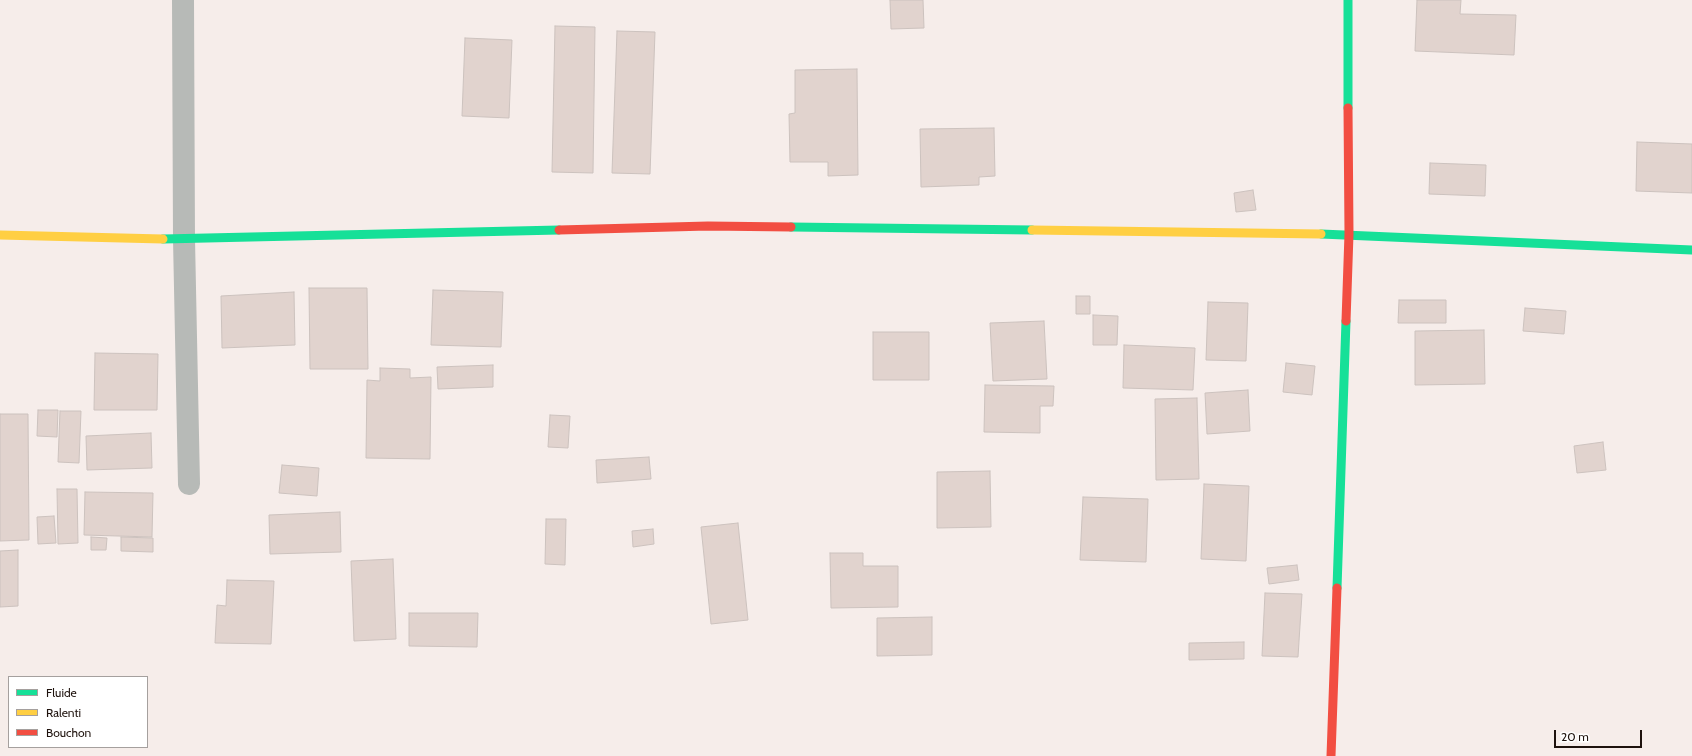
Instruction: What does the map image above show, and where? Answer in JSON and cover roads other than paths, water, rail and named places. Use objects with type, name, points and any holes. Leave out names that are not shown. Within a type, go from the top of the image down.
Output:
[{"type":"street","points":[[183,0],[184,239],[189,484]]},
{"type":"street","points":[[1331,756],[1349,234],[1348,0]]},
{"type":"street","points":[[0,235],[184,239],[708,226],[1349,234],[1692,250]]}]
